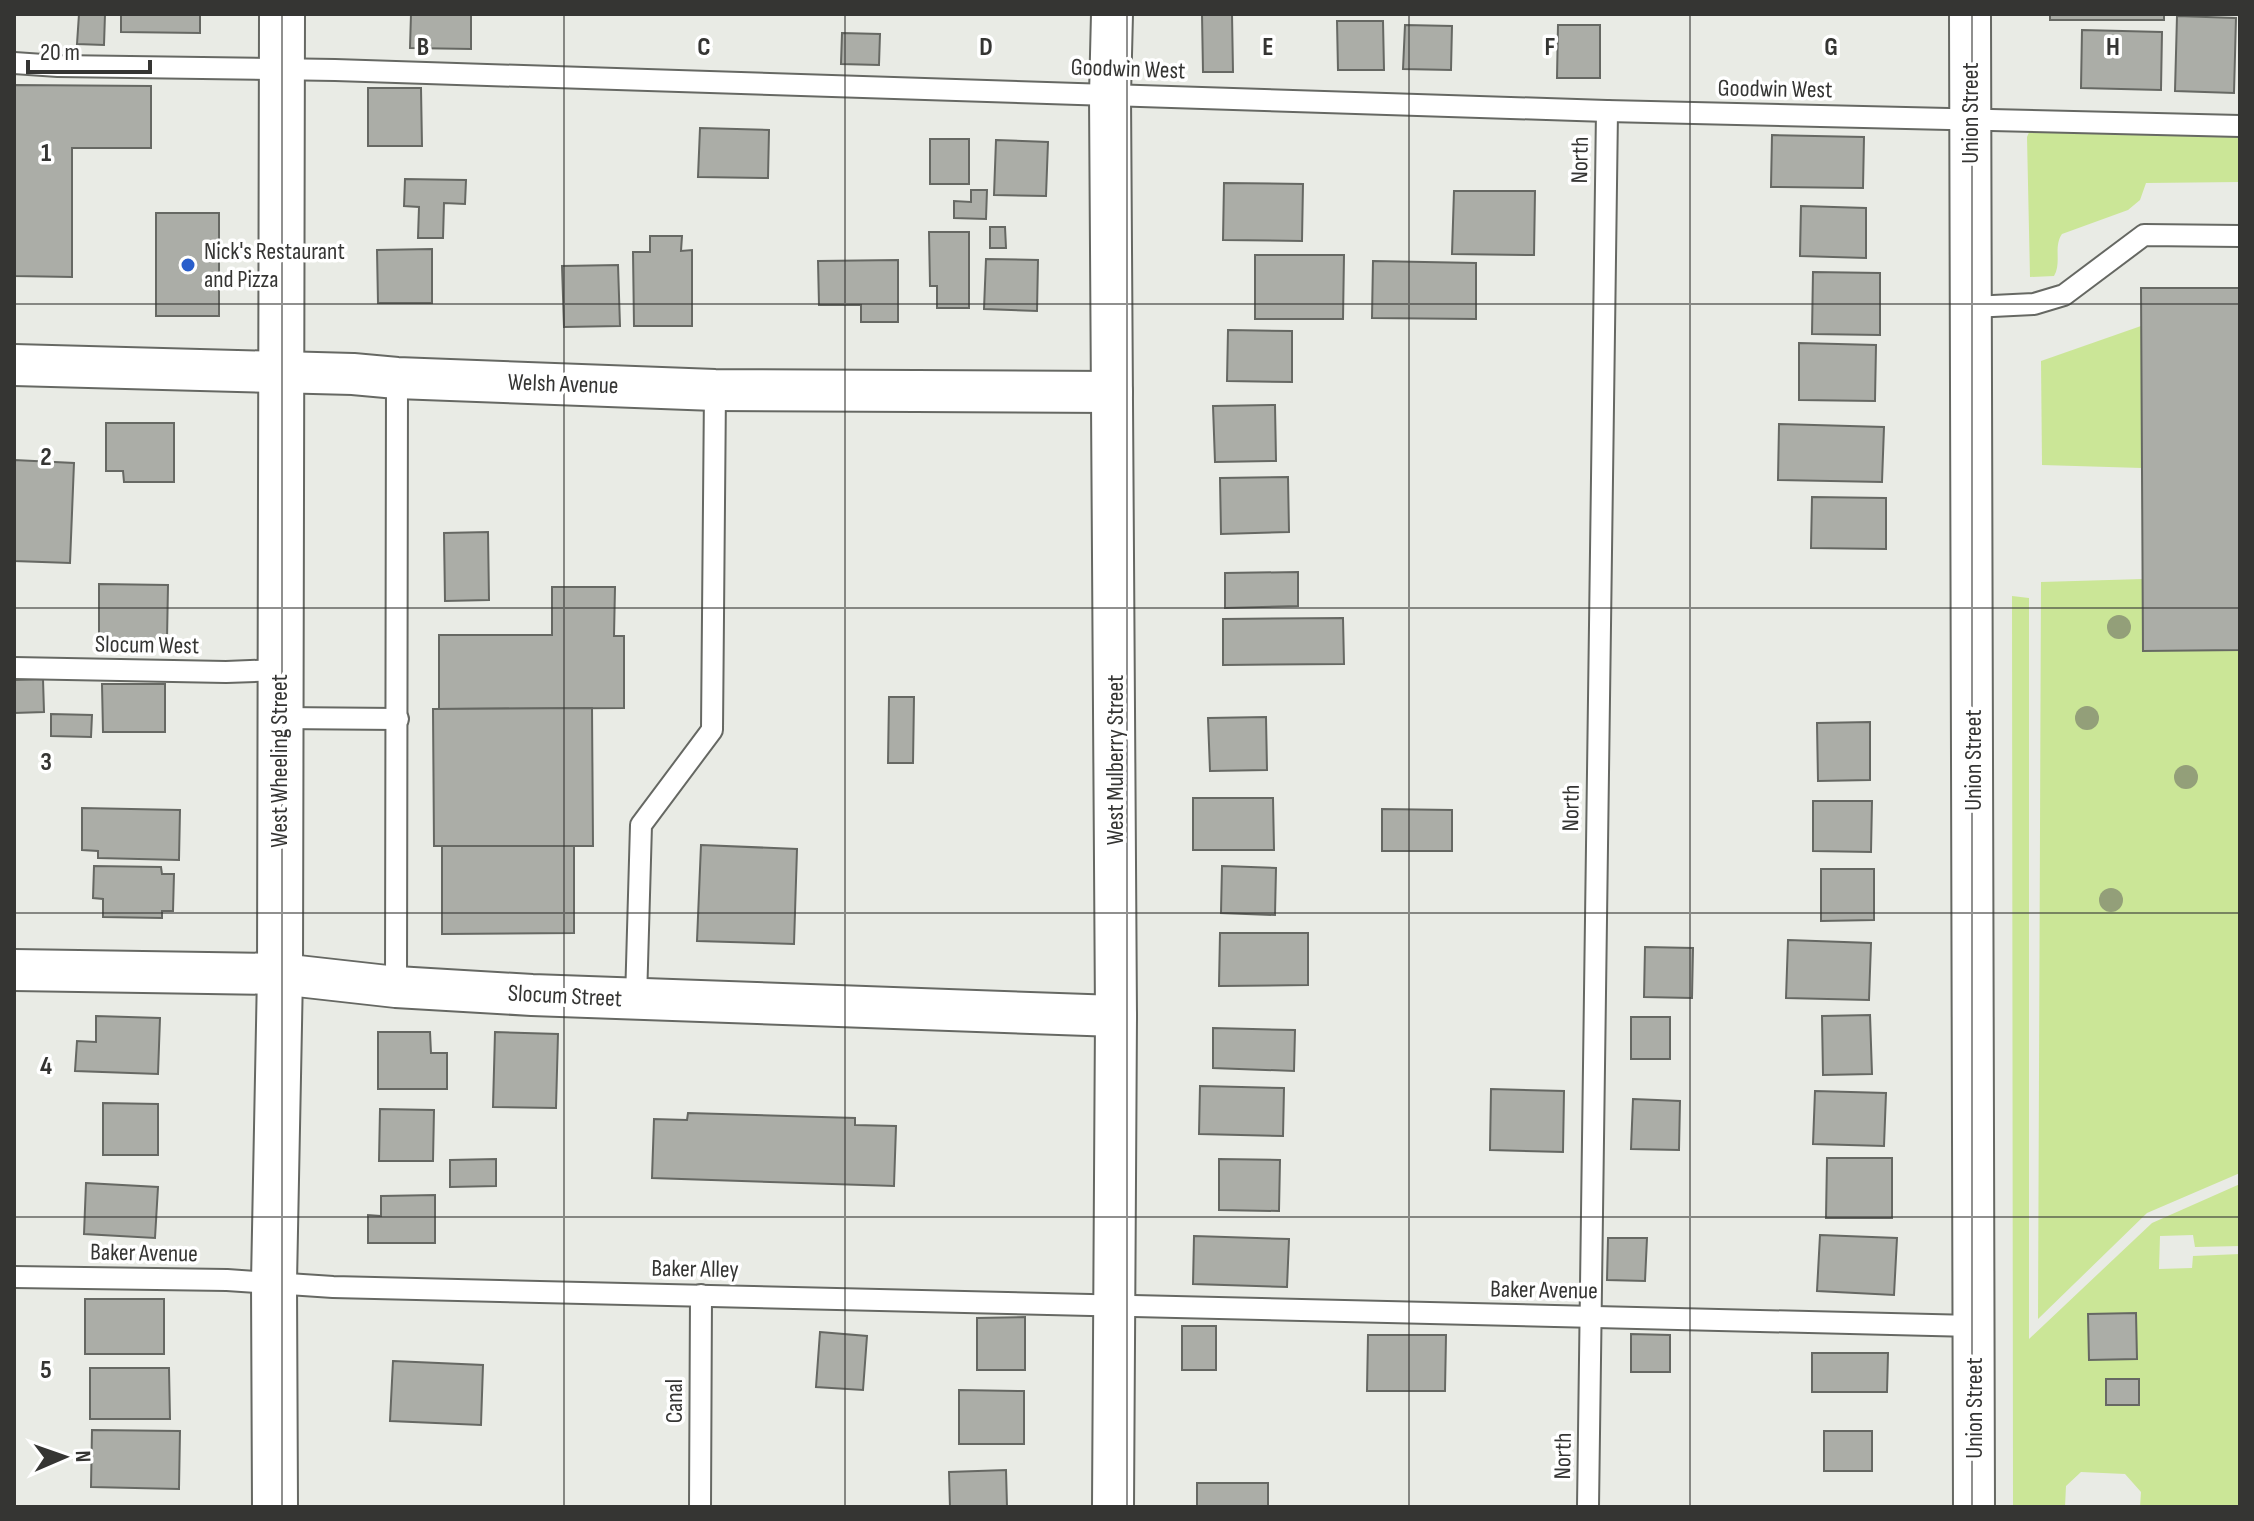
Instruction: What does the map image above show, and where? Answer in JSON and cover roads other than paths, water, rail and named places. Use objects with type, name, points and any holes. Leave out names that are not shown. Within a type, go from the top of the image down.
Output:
[{"type":"street","name":"West Wheeling Street","points":[[275,1507],[274,1282],[280,974],[282,14]]},
{"type":"street","name":"West Mulberry Street","points":[[1112,14],[1116,1016],[1113,1507]]},
{"type":"street","name":"Union Street","points":[[1970,14],[1974,1507]]},
{"type":"street","name":"Welsh Avenue","points":[[14,365],[281,372],[715,390],[1112,392]]},
{"type":"street","name":"Slocum Street","points":[[14,970],[280,974],[396,987],[636,1000],[1116,1016]]},
{"type":"lane","name":"Goodwin West","points":[[14,63],[1607,111],[2240,126]]},
{"type":"lane","name":"North","points":[[1588,1507],[1607,111]]},
{"type":"lane","points":[[1972,307],[2034,304],[2064,295],[2144,235],[2240,236]]},
{"type":"lane","points":[[396,987],[397,378]]},
{"type":"lane","points":[[636,1000],[641,825],[712,730],[715,390]]},
{"type":"lane","name":"Slocum West","points":[[14,668],[279,670]]},
{"type":"lane","points":[[280,718],[398,719]]},
{"type":"lane","name":"Baker Avenue","points":[[14,1277],[274,1282]]},
{"type":"lane","name":"Baker Alley","points":[[274,1282],[333,1287],[1114,1305]]},
{"type":"lane","name":"Canal","points":[[700,1507],[701,1295]]},
{"type":"lane","name":"Baker Avenue","points":[[1114,1305],[1973,1326]]},
{"type":"place","name":"Nick's Restaurant and Pizza","points":[[188,265]]}]
